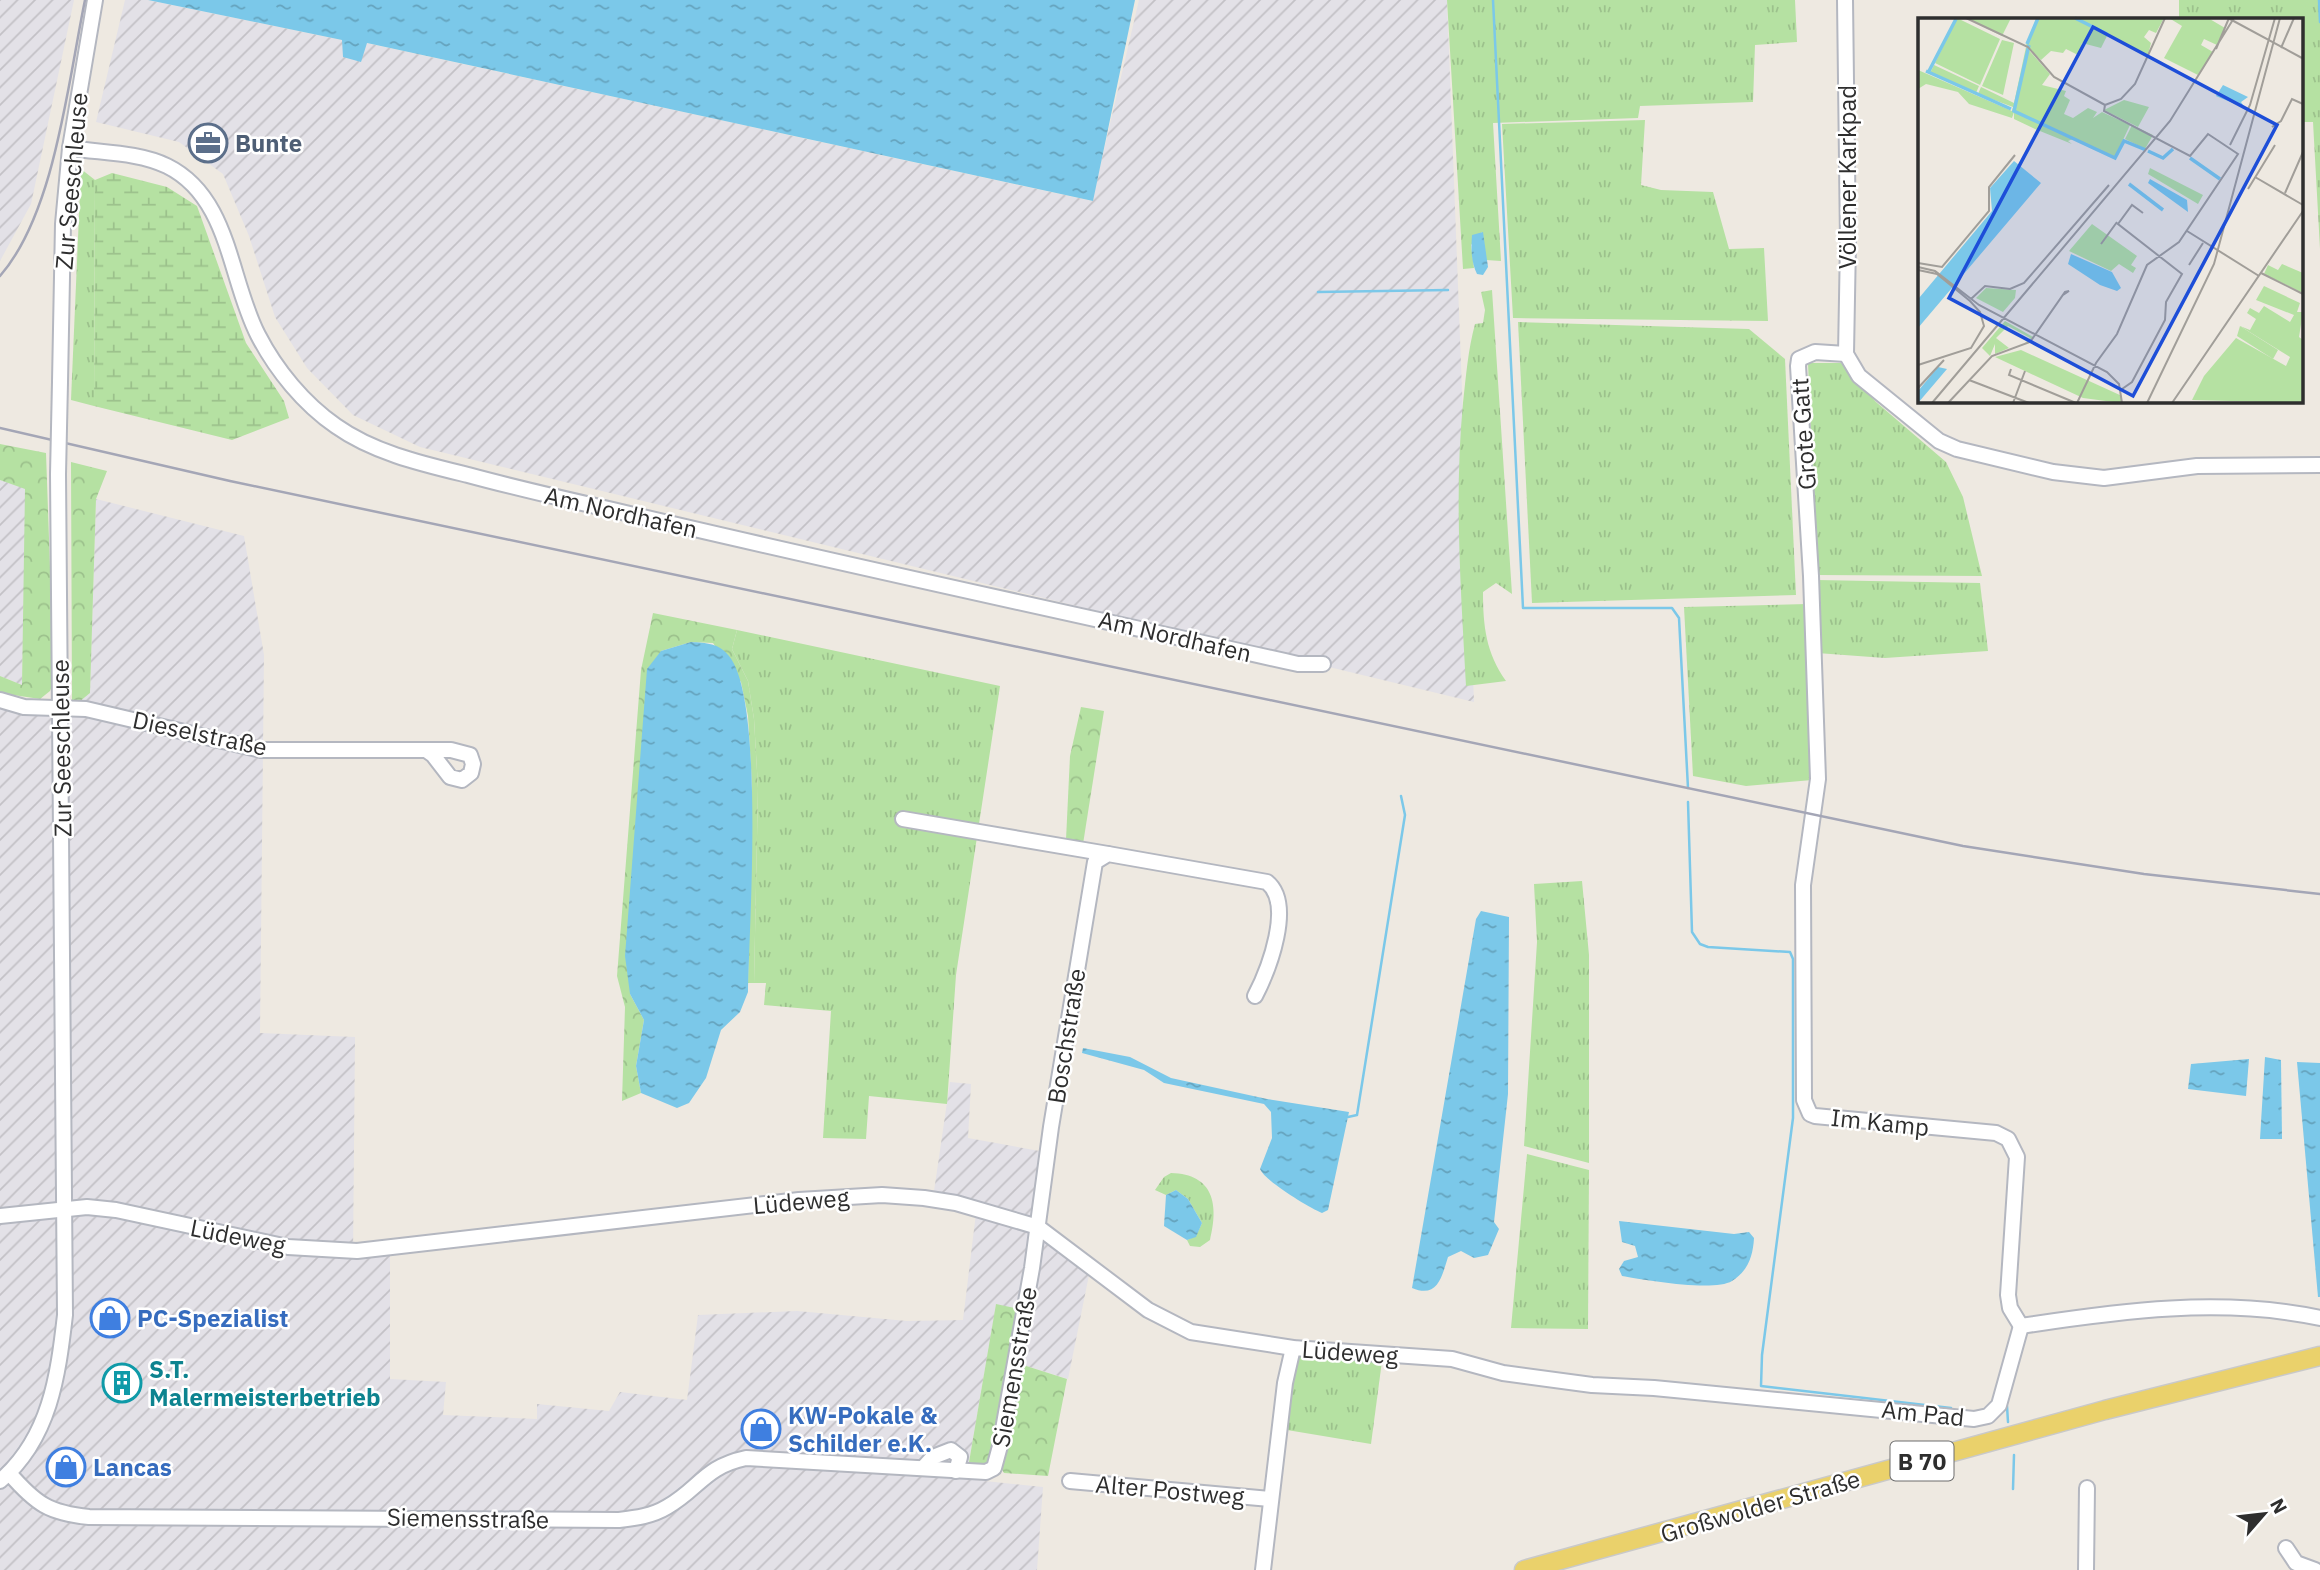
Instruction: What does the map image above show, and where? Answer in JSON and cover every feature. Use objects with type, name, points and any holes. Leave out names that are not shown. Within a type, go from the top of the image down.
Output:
[{"type":"main road","name":"Großwolder Straße","points":[[1524,1570],[2105,1410],[2320,1356]]},
{"type":"street","name":"Zur Seeschleuse","points":[[5,1477],[49,1411],[57,1380],[65,1315],[58,474],[63,224],[69,148],[95,0]]},
{"type":"street","name":"Völlener Karkpad","points":[[1845,0],[1848,243],[1846,354]]},
{"type":"street","name":"Am Nordhafen","points":[[69,148],[130,156],[166,165],[205,195],[220,226],[245,305],[278,369],[311,406],[336,427],[364,443],[412,461],[664,523],[1298,664],[1323,664]]},
{"type":"street","name":"Grote Gatt","points":[[1813,821],[1818,779],[1816,691],[1798,366],[1799,359],[1807,354],[1846,354]]},
{"type":"street","points":[[1846,354],[1859,376],[1923,430],[1957,449],[2004,461],[2053,472],[2104,478],[2197,466],[2320,465]]},
{"type":"street","name":"Dieselstraße","points":[[0,700],[24,706],[86,709],[261,750],[426,750]]},
{"type":"street","points":[[902,819],[1267,882],[1273,887],[1280,907],[1269,969],[1255,996]]},
{"type":"street","name":"Im Kamp","points":[[1813,821],[1803,885],[1807,1108],[1815,1116],[1996,1133],[2008,1139],[2017,1157],[2008,1295],[2010,1308],[2021,1326]]},
{"type":"street","name":"Boschstraße","points":[[1038,1227],[1095,862],[1108,853]]},
{"type":"street","name":"Lüdeweg","points":[[0,1216],[87,1207],[116,1210],[264,1243],[357,1251],[841,1196],[882,1195],[956,1203],[1038,1227],[1149,1310],[1178,1327],[1218,1338],[1293,1348],[1452,1359],[1503,1373]]},
{"type":"street","name":"Siemensstraße","points":[[5,1477],[57,1514],[89,1517],[619,1520],[643,1517],[664,1509],[680,1499],[707,1472],[727,1462],[746,1458],[986,1472],[994,1468],[998,1460],[1038,1227]]},
{"type":"street","points":[[2021,1326],[2135,1311],[2183,1308],[2255,1310],[2320,1318]]},
{"type":"street","name":"Am Pad","points":[[1503,1373],[1592,1385],[1654,1388],[1980,1418],[1999,1405],[2021,1326]]},
{"type":"street","name":"Alter Postweg","points":[[1263,1570],[1285,1383],[1293,1348]]},
{"type":"street","name":"Siemensstraße","points":[[923,1468],[933,1457],[951,1450],[960,1457],[956,1471]]},
{"type":"street","name":"Alter Postweg","points":[[1070,1481],[1270,1499]]},
{"type":"street","points":[[2086,1570],[2089,1526],[2087,1488]]},
{"type":"street","points":[[2286,1548],[2296,1563],[2315,1570]]},
{"type":"shaded area","points":[[0,0],[74,0],[31,204],[0,261]]},
{"type":"shaded area","points":[[125,0],[148,0],[342,40],[360,62],[366,43],[1092,201],[1139,0],[1447,0],[1474,702],[420,447],[353,415],[307,368],[275,317],[249,236],[223,174],[179,142],[96,122]]},
{"type":"shaded area","points":[[0,480],[26,488],[22,685],[0,676]]},
{"type":"shaded area","points":[[96,499],[244,536],[264,655],[260,1033],[355,1037],[353,1256],[390,1254],[390,1379],[446,1382],[443,1415],[537,1419],[537,1404],[609,1411],[620,1392],[687,1400],[698,1315],[797,1311],[907,1321],[963,1320],[977,1205],[933,1198],[950,1082],[971,1084],[968,1138],[1056,1154],[1042,1236],[1089,1275],[1068,1379],[1020,1364],[996,1305],[966,1479],[1043,1487],[1037,1570],[0,1570],[0,693],[20,698],[79,702],[90,693]]},
{"type":"green space","points":[[1447,0],[1795,0],[1797,42],[1755,45],[1753,102],[1640,106],[1638,118],[1493,123],[1501,261],[1486,260],[1482,232],[1471,245],[1474,268],[1463,269]]},
{"type":"green space","points":[[2179,0],[2320,0],[2320,249],[2313,122],[2302,122],[2302,18],[2179,18]]},
{"type":"green space","points":[[1645,120],[1641,185],[1661,190],[1713,192],[1729,249],[1764,248],[1768,321],[1513,318],[1502,124]]},
{"type":"green space","points":[[81,169],[95,180],[94,406],[71,400]]},
{"type":"green space","points":[[112,173],[167,187],[197,206],[246,343],[284,401],[289,418],[232,440],[94,406],[95,180]]},
{"type":"green space","points":[[1492,290],[1512,594],[1496,583],[1483,592],[1487,639],[1494,660],[1506,681],[1466,686],[1459,544],[1460,438],[1471,344],[1475,324],[1483,323],[1485,310],[1481,292]]},
{"type":"green space","points":[[1518,322],[1749,329],[1785,359],[1796,595],[1532,603]]},
{"type":"green space","points":[[1808,363],[1841,363],[1876,402],[1946,462],[1963,497],[1982,576],[1817,575]]},
{"type":"green space","points":[[0,444],[46,453],[54,681],[50,691],[40,699],[0,693],[0,676],[22,685],[25,489],[0,480]]},
{"type":"green space","points":[[71,462],[107,471],[96,499],[90,693],[79,702],[72,701]]},
{"type":"green space","points":[[1817,580],[1980,583],[1988,651],[1885,658],[1817,653]]},
{"type":"green space","points":[[1807,604],[1812,780],[1746,786],[1693,776],[1684,607]]},
{"type":"green space","points":[[653,613],[737,630],[732,649],[748,681],[754,719],[758,788],[754,983],[748,983],[752,785],[748,716],[741,682],[713,643],[691,642],[661,651],[630,994],[644,1020],[636,1066],[641,1093],[622,1101],[625,1007],[617,976],[641,670]]},
{"type":"green space","points":[[737,630],[1000,686],[956,975],[947,1104],[869,1096],[866,1139],[823,1138],[831,1011],[764,1005],[766,983],[754,983],[758,788],[754,719],[748,681],[732,649]]},
{"type":"green space","points":[[1081,707],[1104,711],[1083,844],[1066,840],[1070,756]]},
{"type":"green space","points":[[1582,881],[1589,955],[1589,1163],[1524,1146],[1537,942],[1534,884]]},
{"type":"green space","points":[[1527,1154],[1589,1170],[1588,1329],[1511,1328]]},
{"type":"green space","points":[[1171,1173],[1196,1179],[1205,1185],[1210,1194],[1213,1227],[1210,1240],[1200,1247],[1190,1246],[1187,1240],[1196,1236],[1202,1223],[1188,1199],[1176,1190],[1166,1195],[1155,1190],[1164,1177]]},
{"type":"green space","points":[[996,1304],[1019,1309],[989,1466],[968,1468]]},
{"type":"green space","points":[[1301,1354],[1382,1361],[1371,1444],[1287,1430],[1295,1357]]},
{"type":"green space","points":[[1020,1364],[1067,1379],[1048,1476],[1004,1473],[1000,1466],[1006,1455]]},
{"type":"water","points":[[148,0],[1135,0],[1093,201],[367,43],[361,62],[343,57],[342,40]]},
{"type":"water","points":[[1483,232],[1488,267],[1483,275],[1477,274],[1475,269],[1472,235]]},
{"type":"water","points":[[691,642],[712,644],[721,648],[729,656],[740,680],[751,765],[751,919],[748,992],[740,1012],[721,1030],[706,1078],[689,1103],[677,1108],[641,1093],[636,1066],[644,1020],[630,994],[625,956],[647,669],[661,651]]},
{"type":"water","points":[[1481,911],[1509,917],[1508,1094],[1494,1222],[1499,1229],[1488,1255],[1474,1258],[1461,1251],[1448,1257],[1438,1284],[1421,1291],[1412,1288],[1476,919]]},
{"type":"water","points":[[1083,1048],[1130,1057],[1171,1078],[1267,1099],[1349,1112],[1328,1210],[1322,1213],[1298,1200],[1278,1187],[1260,1169],[1272,1138],[1271,1112],[1264,1104],[1164,1083],[1144,1070],[1082,1053]]},
{"type":"water","points":[[2265,1057],[2281,1060],[2282,1139],[2260,1139]]},
{"type":"water","points":[[2249,1059],[2246,1096],[2188,1089],[2191,1064]]},
{"type":"water","points":[[2297,1062],[2320,1063],[2320,1297],[2318,1297]]},
{"type":"water","points":[[1176,1190],[1188,1199],[1202,1223],[1196,1237],[1187,1240],[1164,1226],[1166,1195]]},
{"type":"water","points":[[1619,1221],[1734,1234],[1749,1232],[1754,1238],[1752,1251],[1742,1273],[1723,1284],[1679,1284],[1622,1276],[1619,1269],[1624,1261],[1638,1257],[1635,1246],[1622,1242]]},
{"type":"waterway","points":[[1493,0],[1523,608],[1672,608],[1679,618],[1688,788]]},
{"type":"waterway","points":[[2319,0],[2320,22]]},
{"type":"waterway","points":[[1318,292],[1448,290]]},
{"type":"waterway","points":[[1348,1117],[1357,1115],[1405,815],[1401,796]]},
{"type":"waterway","points":[[1688,802],[1692,932],[1700,944],[1708,947],[1790,952],[1793,959],[1793,1118],[1762,1355],[1761,1386],[1951,1408]]},
{"type":"waterway","points":[[2007,1406],[2008,1422]]},
{"type":"waterway","points":[[2013,1489],[2014,1455]]},
{"type":"railway","points":[[0,276],[19,249],[47,183],[65,107],[85,0]]},
{"type":"railway","points":[[0,428],[230,481],[1963,846],[2144,874],[2320,894]]},
{"type":"place","name":"Bunte","points":[[208,143]]},
{"type":"place","name":"PC-Spezialist","points":[[110,1318]]},
{"type":"place","name":"S.T. Malermeisterbetrieb","points":[[122,1383]]},
{"type":"place","name":"KW-Pokale & Schilder e.K.","points":[[761,1429]]},
{"type":"place","name":"Lancas","points":[[66,1467]]}]
